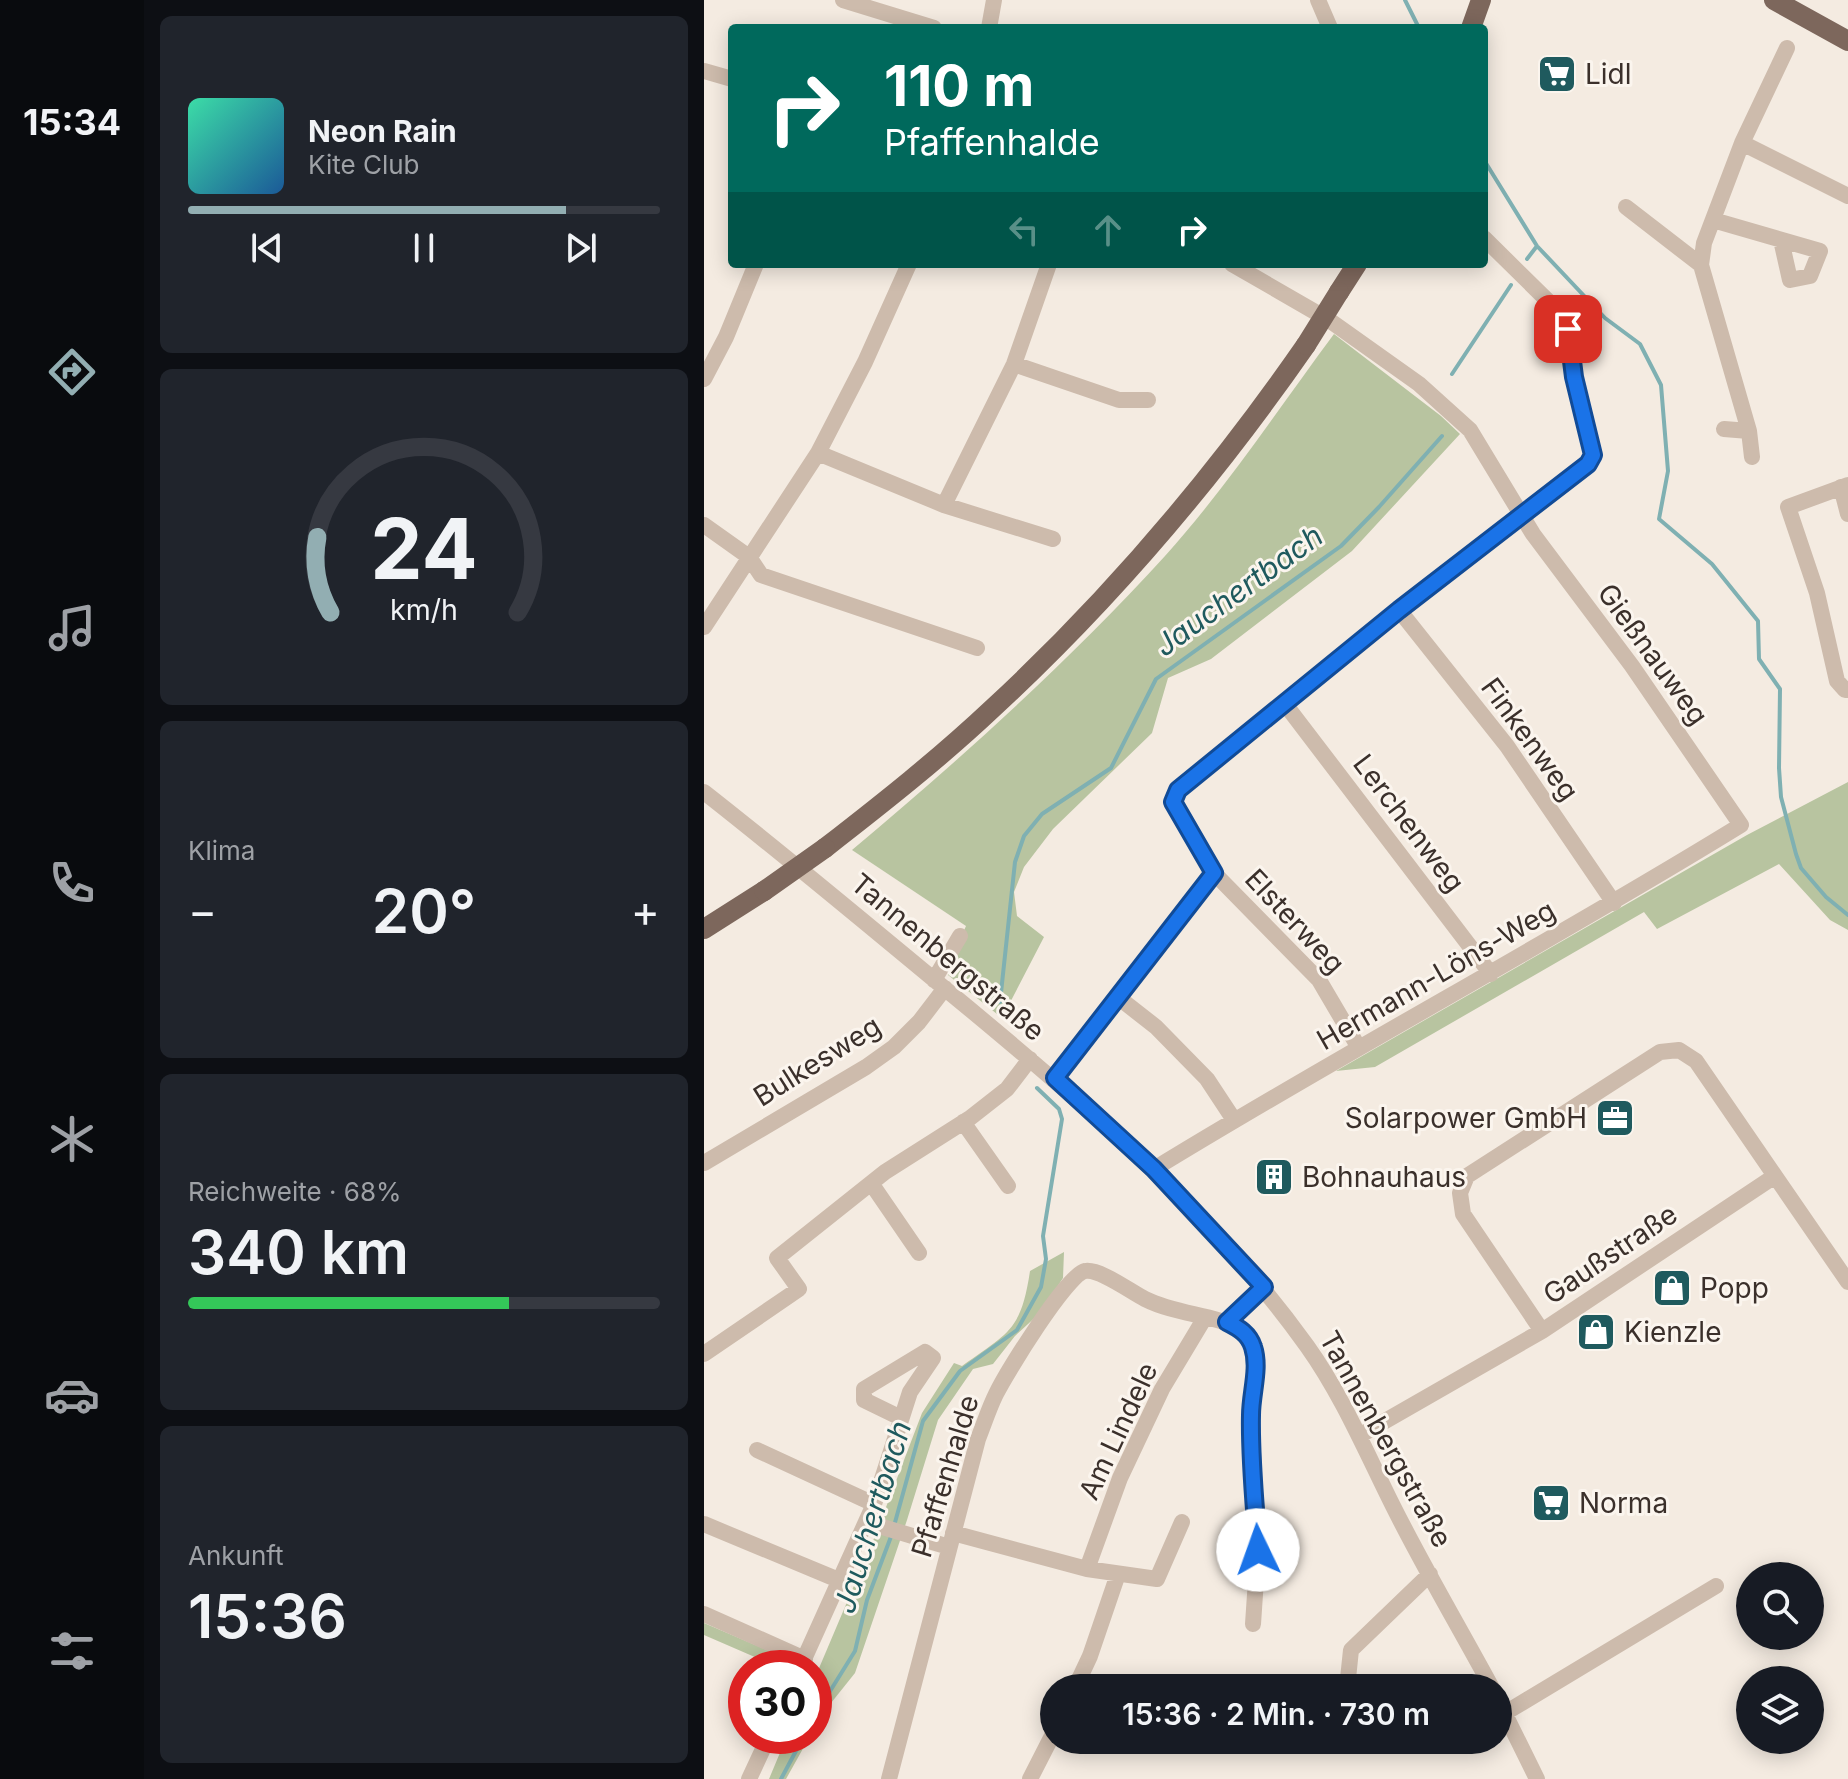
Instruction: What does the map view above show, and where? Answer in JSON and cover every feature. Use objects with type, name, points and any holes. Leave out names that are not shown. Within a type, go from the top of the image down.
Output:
[{"type":"main road","points":[[1472,24],[1481,0]]},
{"type":"main road","points":[[1774,0],[1848,41]]},
{"type":"main road","points":[[1793,0],[1809,20]]},
{"type":"main road","points":[[704,929],[825,848],[893,795],[993,708],[1093,609],[1200,487],[1306,345],[1354,268]]},
{"type":"street","points":[[990,24],[994,0]]},
{"type":"street","points":[[1318,0],[1328,24]]},
{"type":"street","points":[[853,2],[922,24]]},
{"type":"street","points":[[1752,457],[1749,431],[1701,265],[1704,243],[1742,143],[1787,48]]},
{"type":"street","points":[[704,71],[728,78]]},
{"type":"street","points":[[1742,143],[1848,196]]},
{"type":"street","points":[[1626,207],[1701,265]]},
{"type":"street","points":[[1713,220],[1781,240]]},
{"type":"street","points":[[1285,704],[1399,610],[1588,464],[1593,455],[1574,377],[1568,329],[1551,304],[1488,242]]},
{"type":"street","points":[[704,379],[726,337],[754,268]]},
{"type":"street","points":[[704,627],[818,453],[865,362],[907,268]]},
{"type":"street","points":[[944,505],[1014,364],[1048,268]]},
{"type":"street","name":"Gießnauweg","points":[[1239,268],[1329,320],[1443,404],[1470,430],[1533,534],[1632,666],[1741,825]]},
{"type":"street","points":[[1014,364],[1119,400],[1148,400]]},
{"type":"street","points":[[1724,429],[1749,431]]},
{"type":"street","points":[[818,453],[944,505],[1053,539]]},
{"type":"street","points":[[1848,514],[1845,486],[1788,507],[1817,593],[1837,681],[1848,690]]},
{"type":"street","points":[[704,525],[749,557],[761,575],[977,648]]},
{"type":"street","name":"Finkenweg","points":[[1399,610],[1507,746],[1614,903]]},
{"type":"street","name":"Elsterweg","points":[[1285,704],[1178,790],[1173,802],[1214,873],[1319,980],[1359,1048]]},
{"type":"street","name":"Lerchenweg","points":[[1285,704],[1491,974]]},
{"type":"street","name":"Tannenbergstraße","points":[[704,792],[1055,1078],[1154,1169],[1264,1287],[1316,1359],[1484,1674]]},
{"type":"street","name":"Hermann-Löns-Weg","points":[[1154,1169],[1614,903],[1741,825]]},
{"type":"street","points":[[1055,1078],[1214,873]]},
{"type":"street","name":"Bulkesweg","points":[[704,1163],[866,1067],[894,1047],[919,1022],[940,984],[960,936]]},
{"type":"street","points":[[1119,998],[1156,1027],[1207,1079],[1234,1120]]},
{"type":"street","points":[[1542,1331],[1463,1214],[1460,1193],[1467,1176],[1660,1052],[1679,1050],[1696,1061],[1848,1282]]},
{"type":"street","points":[[704,1354],[799,1289],[777,1258],[871,1183],[1007,1089],[1030,1059]]},
{"type":"street","points":[[963,1122],[1008,1186]]},
{"type":"street","name":"Gaußstraße","points":[[1359,1436],[1542,1331],[1775,1176]]},
{"type":"street","points":[[871,1183],[919,1253]]},
{"type":"street","name":"Pfaffenhalde","points":[[889,1779],[978,1439],[996,1393],[1074,1276],[1084,1271],[1096,1272],[1148,1300],[1204,1319],[1227,1322]]},
{"type":"street","points":[[1253,1624],[1258,1550],[1251,1413],[1254,1349],[1248,1336],[1227,1322],[1264,1287]]},
{"type":"street","name":"Am Lindele","points":[[1087,1569],[1120,1478],[1162,1389],[1204,1319]]},
{"type":"street","points":[[809,1650],[870,1523],[901,1418]]},
{"type":"street","points":[[757,1450],[874,1504]]},
{"type":"street","points":[[870,1523],[912,1536],[951,1540],[1087,1569],[1157,1579],[1182,1522]]},
{"type":"street","points":[[704,1524],[841,1581]]},
{"type":"street","points":[[1082,1674],[1118,1574]]},
{"type":"street","points":[[1348,1674],[1351,1650],[1430,1574]]},
{"type":"street","points":[[1512,1700],[1716,1586]]},
{"type":"street","points":[[704,1614],[775,1650]]},
{"type":"street","points":[[1512,1728],[1537,1779]]},
{"type":"street","points":[[749,1779],[761,1754]]},
{"type":"street","points":[[1030,1779],[1043,1754]]},
{"type":"green space","points":[[1334,334],[1460,434],[1352,551],[1211,659],[1168,678],[1152,733],[1053,829],[1024,867],[1014,892],[1017,916],[1044,937],[1002,1018],[948,975],[948,966],[966,926],[852,850],[1013,708],[1091,634],[1165,556],[1231,475]]},
{"type":"green space","points":[[1848,782],[1848,930],[1830,920],[1779,864],[1657,929],[1644,912],[1375,1067],[1336,1071],[1747,835]]},
{"type":"green space","points":[[1064,1252],[1063,1278],[1040,1313],[1015,1336],[993,1364],[973,1369],[938,1420],[855,1673],[832,1702],[832,1650],[827,1650],[922,1413],[954,1363],[962,1366],[1010,1328],[1022,1306],[1030,1271]]},
{"type":"green space","points":[[704,1623],[767,1650],[739,1650],[704,1635]]},
{"type":"green space","points":[[779,1754],[800,1754],[786,1779],[769,1779]]},
{"type":"waterway","points":[[1405,0],[1417,24]]},
{"type":"waterway","points":[[1488,166],[1537,246],[1605,318],[1640,344],[1661,385],[1668,471],[1659,519],[1712,564],[1758,621],[1759,659],[1780,689],[1781,797],[1796,854],[1801,868],[1826,897],[1848,915]]},
{"type":"waterway","name":"Jauchertbach","points":[[1527,259],[1537,246]]},
{"type":"waterway","name":"Jauchertbach","points":[[1452,374],[1511,285]]},
{"type":"waterway","name":"Jauchertbach","points":[[1000,1002],[1015,862],[1024,836],[1042,814],[1111,768],[1156,679],[1341,546],[1442,436]]},
{"type":"waterway","name":"Jauchertbach","points":[[894,1526],[923,1421],[960,1371],[1017,1330],[1041,1287],[1046,1259],[1043,1236],[1062,1119],[1059,1109],[1037,1088]]},
{"type":"waterway","name":"Jauchertbach","points":[[832,1688],[855,1651],[867,1600],[892,1534]]},
{"type":"waterway","name":"Jauchertbach","points":[[781,1779],[794,1754]]},
{"type":"place","name":"Lidl","points":[[1557,74]]},
{"type":"place","name":"Solarpower GmbH","points":[[1615,1118]]},
{"type":"place","name":"Bohnauhaus","points":[[1274,1177]]},
{"type":"place","name":"Popp","points":[[1672,1288]]},
{"type":"place","name":"Kienzle","points":[[1596,1332]]},
{"type":"place","name":"Norma","points":[[1551,1503]]},
{"type":"route","points":[[1258,1550],[1251,1413],[1254,1349],[1248,1336],[1227,1322],[1264,1287],[1154,1169],[1055,1078],[1214,873],[1173,802],[1178,790],[1399,610],[1588,464],[1593,455],[1574,377],[1568,329]]}]
